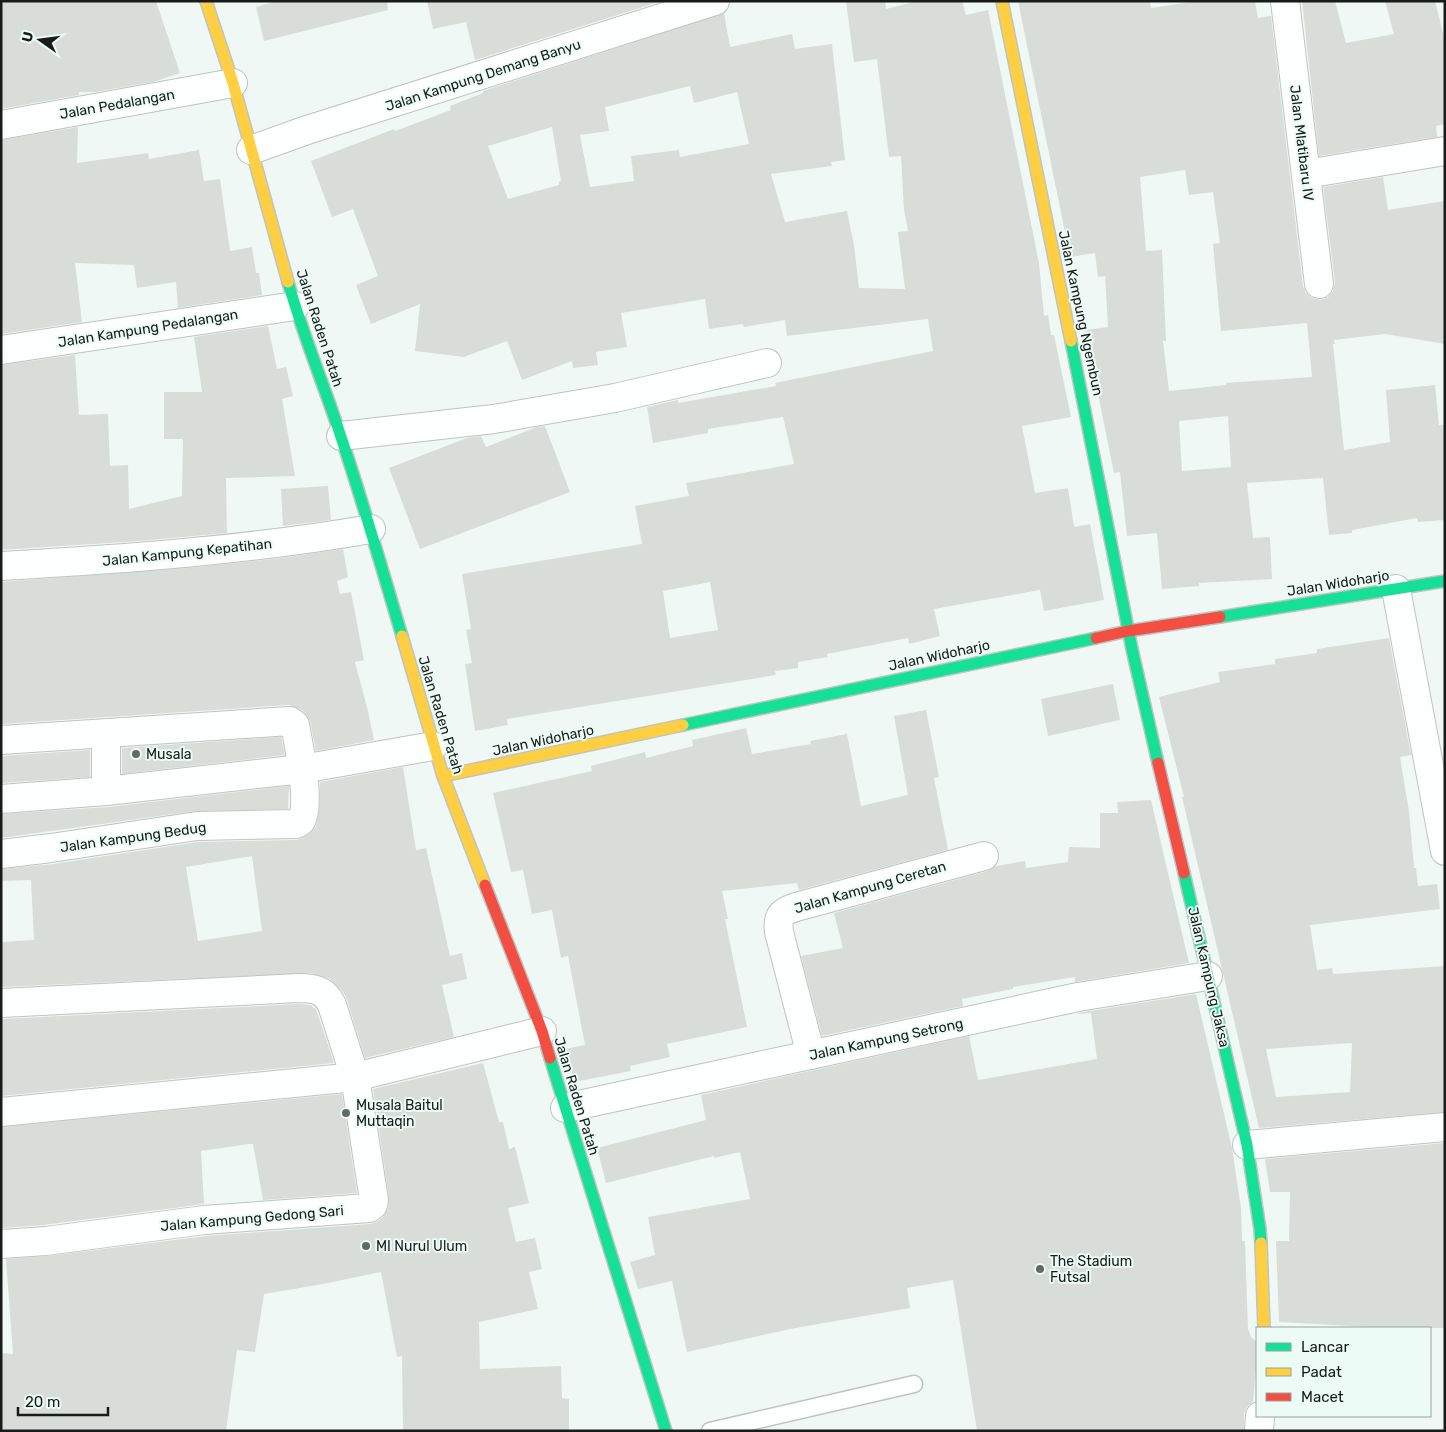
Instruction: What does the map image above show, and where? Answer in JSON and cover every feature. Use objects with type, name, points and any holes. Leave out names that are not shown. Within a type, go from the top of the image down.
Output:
[{"type":"main road","name":"Jalan Raden Patah","points":[[206,1],[233,83],[295,306],[341,436],[371,530],[433,746],[542,1031],[666,1431]]},
{"type":"main road","name":"Jalan Kampung Ngembun","points":[[1002,1],[1112,542],[1128,630]]},
{"type":"main road","name":"Jalan Widoharjo","points":[[443,776],[1128,630],[1445,581]]},
{"type":"main road","name":"Jalan Kampung Jaksa","points":[[1128,630],[1247,1145],[1260,1229],[1264,1327]]},
{"type":"street","name":"Jalan Kampung Demang Banyu","points":[[251,150],[307,130],[715,1]]},
{"type":"street","name":"Jalan Mlatibaru IV","points":[[1285,1],[1319,284]]},
{"type":"street","name":"Jalan Pedalangan","points":[[1,125],[233,83]]},
{"type":"street","points":[[1306,174],[1445,151]]},
{"type":"street","name":"Jalan Kampung Pedalangan","points":[[1,350],[295,306]]},
{"type":"street","points":[[341,436],[494,419],[615,398],[766,363]]},
{"type":"street","name":"Jalan Kampung Kepatihan","points":[[1,566],[108,560],[328,537],[371,530]]},
{"type":"street","points":[[1396,589],[1445,851]]},
{"type":"street","name":"Jalan Kampung Bedug","points":[[1,740],[290,721],[295,725],[302,770],[305,810],[301,821],[296,824],[197,826],[1,854]]},
{"type":"street","points":[[106,734],[106,791]]},
{"type":"street","points":[[1,799],[106,791],[302,770],[433,746]]},
{"type":"street","name":"Jalan Kampung Ceretan","points":[[812,1055],[779,932],[778,922],[781,915],[796,907],[984,856]]},
{"type":"street","name":"Jalan Kampung Setrong","points":[[565,1108],[1078,997],[1208,976]]},
{"type":"street","name":"Jalan Kampung Gedong Sari","points":[[1,1003],[310,988],[328,996],[355,1077],[374,1200],[373,1205],[369,1208],[204,1220],[46,1242],[1,1244]]},
{"type":"street","points":[[1,1112],[355,1077],[542,1031]]},
{"type":"street","points":[[1247,1145],[1445,1127]]},
{"type":"street","points":[[1259,1431],[1260,1417]]},
{"type":"lane","points":[[710,1431],[914,1384]]},
{"type":"building","points":[[1,1],[156,1],[180,73],[153,82],[95,92],[79,92],[79,95],[1,109]]},
{"type":"building","points":[[277,1],[387,1],[388,10],[264,41],[256,7]]},
{"type":"building","points":[[427,1],[662,1],[475,60],[466,22],[433,29]]},
{"type":"building","points":[[846,1],[885,1],[886,9],[917,1],[962,1],[966,15],[988,10],[1039,263],[1044,316],[1048,315],[1051,335],[1054,335],[1071,417],[1022,426],[1035,493],[1068,488],[1074,527],[1090,524],[1104,600],[1044,611],[1040,590],[934,609],[940,636],[909,644],[908,638],[827,654],[828,657],[798,662],[798,668],[775,671],[776,675],[507,719],[508,725],[475,731],[465,664],[472,663],[466,630],[471,629],[462,574],[642,544],[635,506],[689,496],[686,483],[794,464],[783,417],[708,429],[708,433],[653,443],[647,407],[678,400],[678,403],[776,386],[775,383],[933,351],[928,319],[787,336],[785,320],[744,327],[743,324],[709,329],[705,299],[621,313],[627,347],[596,352],[598,365],[573,368],[572,361],[522,380],[507,341],[464,357],[415,351],[420,304],[371,324],[356,285],[378,276],[353,209],[332,217],[311,161],[394,129],[395,131],[451,110],[450,106],[483,93],[483,91],[724,13],[730,47],[792,34],[795,49],[832,44],[845,160],[831,162],[832,166],[771,174],[785,222],[847,211],[854,245],[859,288],[905,289],[898,232],[908,231],[904,210],[901,156],[889,157],[877,59],[854,62]],"holes":[[[690,86],[694,103],[737,92],[749,144],[680,157],[679,150],[631,156],[634,181],[590,187],[580,135],[609,131],[605,107]],[[552,127],[561,181],[559,181],[559,185],[508,199],[488,146]],[[710,582],[718,630],[670,638],[663,591]]]},
{"type":"building","points":[[1018,1],[1150,1],[1151,8],[1197,1],[1255,1],[1258,18],[1271,16],[1303,286],[1306,293],[1312,298],[1320,300],[1328,297],[1333,291],[1335,283],[1323,187],[1383,177],[1388,210],[1445,201],[1445,344],[1385,334],[1334,340],[1335,344],[1333,344],[1344,450],[1390,442],[1386,390],[1435,385],[1439,425],[1445,425],[1445,520],[1418,522],[1417,518],[1352,530],[1352,533],[1329,535],[1323,478],[1247,483],[1253,538],[1270,537],[1272,579],[1199,583],[1199,586],[1162,589],[1157,533],[1127,536],[1120,472],[1114,473],[1085,330],[1108,327],[1105,276],[1098,277],[1095,253],[1070,257]],"holes":[[[1185,170],[1189,195],[1213,192],[1220,243],[1213,244],[1221,331],[1307,323],[1312,377],[1226,383],[1226,385],[1169,391],[1163,341],[1166,341],[1162,250],[1146,251],[1140,177]],[[1228,416],[1231,467],[1182,471],[1179,421]]]},
{"type":"building","points":[[1302,1],[1335,1],[1346,43],[1394,34],[1385,1],[1435,1],[1445,41],[1445,124],[1436,126],[1437,137],[1319,156]]},
{"type":"building","points":[[78,127],[77,163],[148,153],[149,159],[199,150],[204,181],[220,179],[230,251],[252,247],[256,273],[259,273],[262,295],[178,308],[176,282],[137,288],[134,265],[75,263],[82,322],[1,334],[1,140]]},
{"type":"building","points":[[268,326],[277,369],[286,367],[293,396],[282,399],[295,476],[226,478],[227,533],[1,550],[1,365],[75,355],[79,415],[108,414],[110,466],[128,465],[129,509],[182,496],[183,439],[164,439],[164,392],[202,392],[194,337]]},
{"type":"building","points":[[545,426],[570,492],[420,549],[389,468],[467,438],[481,436],[486,447],[537,427]]},
{"type":"building","points":[[328,486],[331,520],[283,526],[281,489]]},
{"type":"building","points":[[343,549],[348,577],[337,581],[340,594],[351,592],[364,660],[355,662],[374,740],[316,751],[310,721],[300,709],[289,705],[1,724],[1,582],[188,568]]},
{"type":"building","points":[[1389,638],[1411,755],[1400,757],[1409,811],[1414,868],[1416,868],[1418,886],[1437,884],[1440,909],[1310,925],[1317,970],[1332,968],[1333,974],[1445,966],[1445,1112],[1259,1128],[1182,797],[1184,797],[1159,697],[1220,682],[1218,672],[1275,664],[1275,659],[1317,653],[1317,649]],"holes":[[[1352,1043],[1350,1092],[1276,1097],[1266,1049]]]},
{"type":"building","points":[[1113,684],[1120,720],[1048,736],[1041,699]]},
{"type":"building","points":[[926,710],[939,777],[934,778],[948,850],[799,890],[797,883],[722,891],[728,919],[725,919],[747,1027],[667,1044],[670,1057],[630,1066],[631,1071],[574,1082],[565,1049],[585,1045],[568,956],[561,958],[552,910],[532,914],[523,870],[511,872],[493,793],[592,771],[591,766],[645,752],[646,758],[693,746],[692,740],[746,728],[752,754],[811,744],[810,741],[847,734],[861,806],[908,795],[894,716]]},
{"type":"building","points":[[281,737],[285,755],[122,774],[122,748]]},
{"type":"building","points":[[90,750],[90,777],[1,783],[1,756]]},
{"type":"building","points":[[403,767],[416,850],[426,848],[450,956],[462,953],[467,979],[442,985],[454,1037],[365,1058],[343,992],[330,979],[311,973],[1,987],[1,942],[34,940],[31,880],[1,881],[1,869],[53,864],[198,842],[297,840],[309,834],[316,826],[320,803],[320,782]],"holes":[[[252,856],[262,931],[198,941],[186,867]]]},
{"type":"building","points":[[289,786],[288,809],[195,811],[1,838],[1,814],[108,807]]},
{"type":"building","points":[[1151,800],[1189,963],[1075,982],[1075,977],[1013,987],[1013,989],[962,999],[963,1006],[822,1036],[801,956],[843,948],[834,913],[988,871],[996,866],[1025,861],[1026,868],[1068,862],[1069,847],[1100,848],[1100,813],[1118,813],[1117,802]]},
{"type":"building","points":[[1196,994],[1232,1148],[1241,1208],[1242,1241],[1245,1241],[1248,1329],[1251,1337],[1256,1341],[1256,1367],[1253,1402],[1247,1407],[1244,1414],[1244,1431],[977,1431],[953,1280],[907,1288],[910,1308],[790,1329],[687,1352],[672,1281],[638,1289],[630,1262],[655,1255],[648,1217],[750,1199],[740,1152],[714,1158],[714,1156],[606,1183],[597,1148],[706,1120],[701,1095],[969,1036],[978,1080],[1097,1059],[1091,1013],[1078,1013]]},
{"type":"building","points":[[310,1005],[316,1009],[334,1063],[1,1096],[1,1019]]},
{"type":"building","points":[[483,1063],[499,1122],[503,1122],[509,1149],[515,1147],[529,1203],[508,1208],[516,1242],[535,1238],[542,1269],[529,1272],[538,1309],[479,1322],[480,1369],[561,1366],[562,1398],[569,1399],[569,1431],[403,1431],[402,1356],[397,1357],[381,1272],[264,1294],[255,1352],[237,1350],[226,1431],[1,1431],[1,1353],[13,1354],[6,1259],[48,1256],[206,1236],[370,1224],[378,1221],[388,1209],[389,1198],[373,1089]]},
{"type":"building","points":[[342,1094],[357,1193],[263,1200],[253,1144],[249,1144],[201,1151],[204,1204],[44,1225],[1,1228],[1,1127]]},
{"type":"building","points":[[1445,1143],[1445,1328],[1368,1327],[1279,1322],[1276,1241],[1289,1241],[1290,1192],[1270,1192],[1265,1159]]},
{"type":"traffic: fast","points":[[288,282],[349,461],[402,636]]},
{"type":"traffic: fast","points":[[1071,341],[1132,649],[1158,763]]},
{"type":"traffic: fast","points":[[1220,617],[1445,581]]},
{"type":"traffic: fast","points":[[683,725],[1096,638]]},
{"type":"traffic: fast","points":[[1184,873],[1247,1145],[1261,1243]]},
{"type":"traffic: fast","points":[[550,1058],[666,1431]]},
{"type":"traffic: slow","points":[[206,1],[233,83],[288,282]]},
{"type":"traffic: slow","points":[[1002,1],[1071,341]]},
{"type":"traffic: slow","points":[[402,636],[443,776],[485,885]]},
{"type":"traffic: slow","points":[[443,776],[683,725]]},
{"type":"traffic: slow","points":[[1261,1243],[1264,1327]]},
{"type":"traffic: jam","points":[[1096,638],[1128,631],[1220,617]]},
{"type":"traffic: jam","points":[[1158,763],[1184,873]]},
{"type":"traffic: jam","points":[[485,885],[542,1031],[550,1058]]},
{"type":"place","name":"Musala","points":[[136,754]]},
{"type":"place","name":"Musala Baitul Muttaqin","points":[[346,1113]]},
{"type":"place","name":"MI Nurul Ulum","points":[[366,1246]]},
{"type":"place","name":"The Stadium Futsal","points":[[1040,1269]]}]
